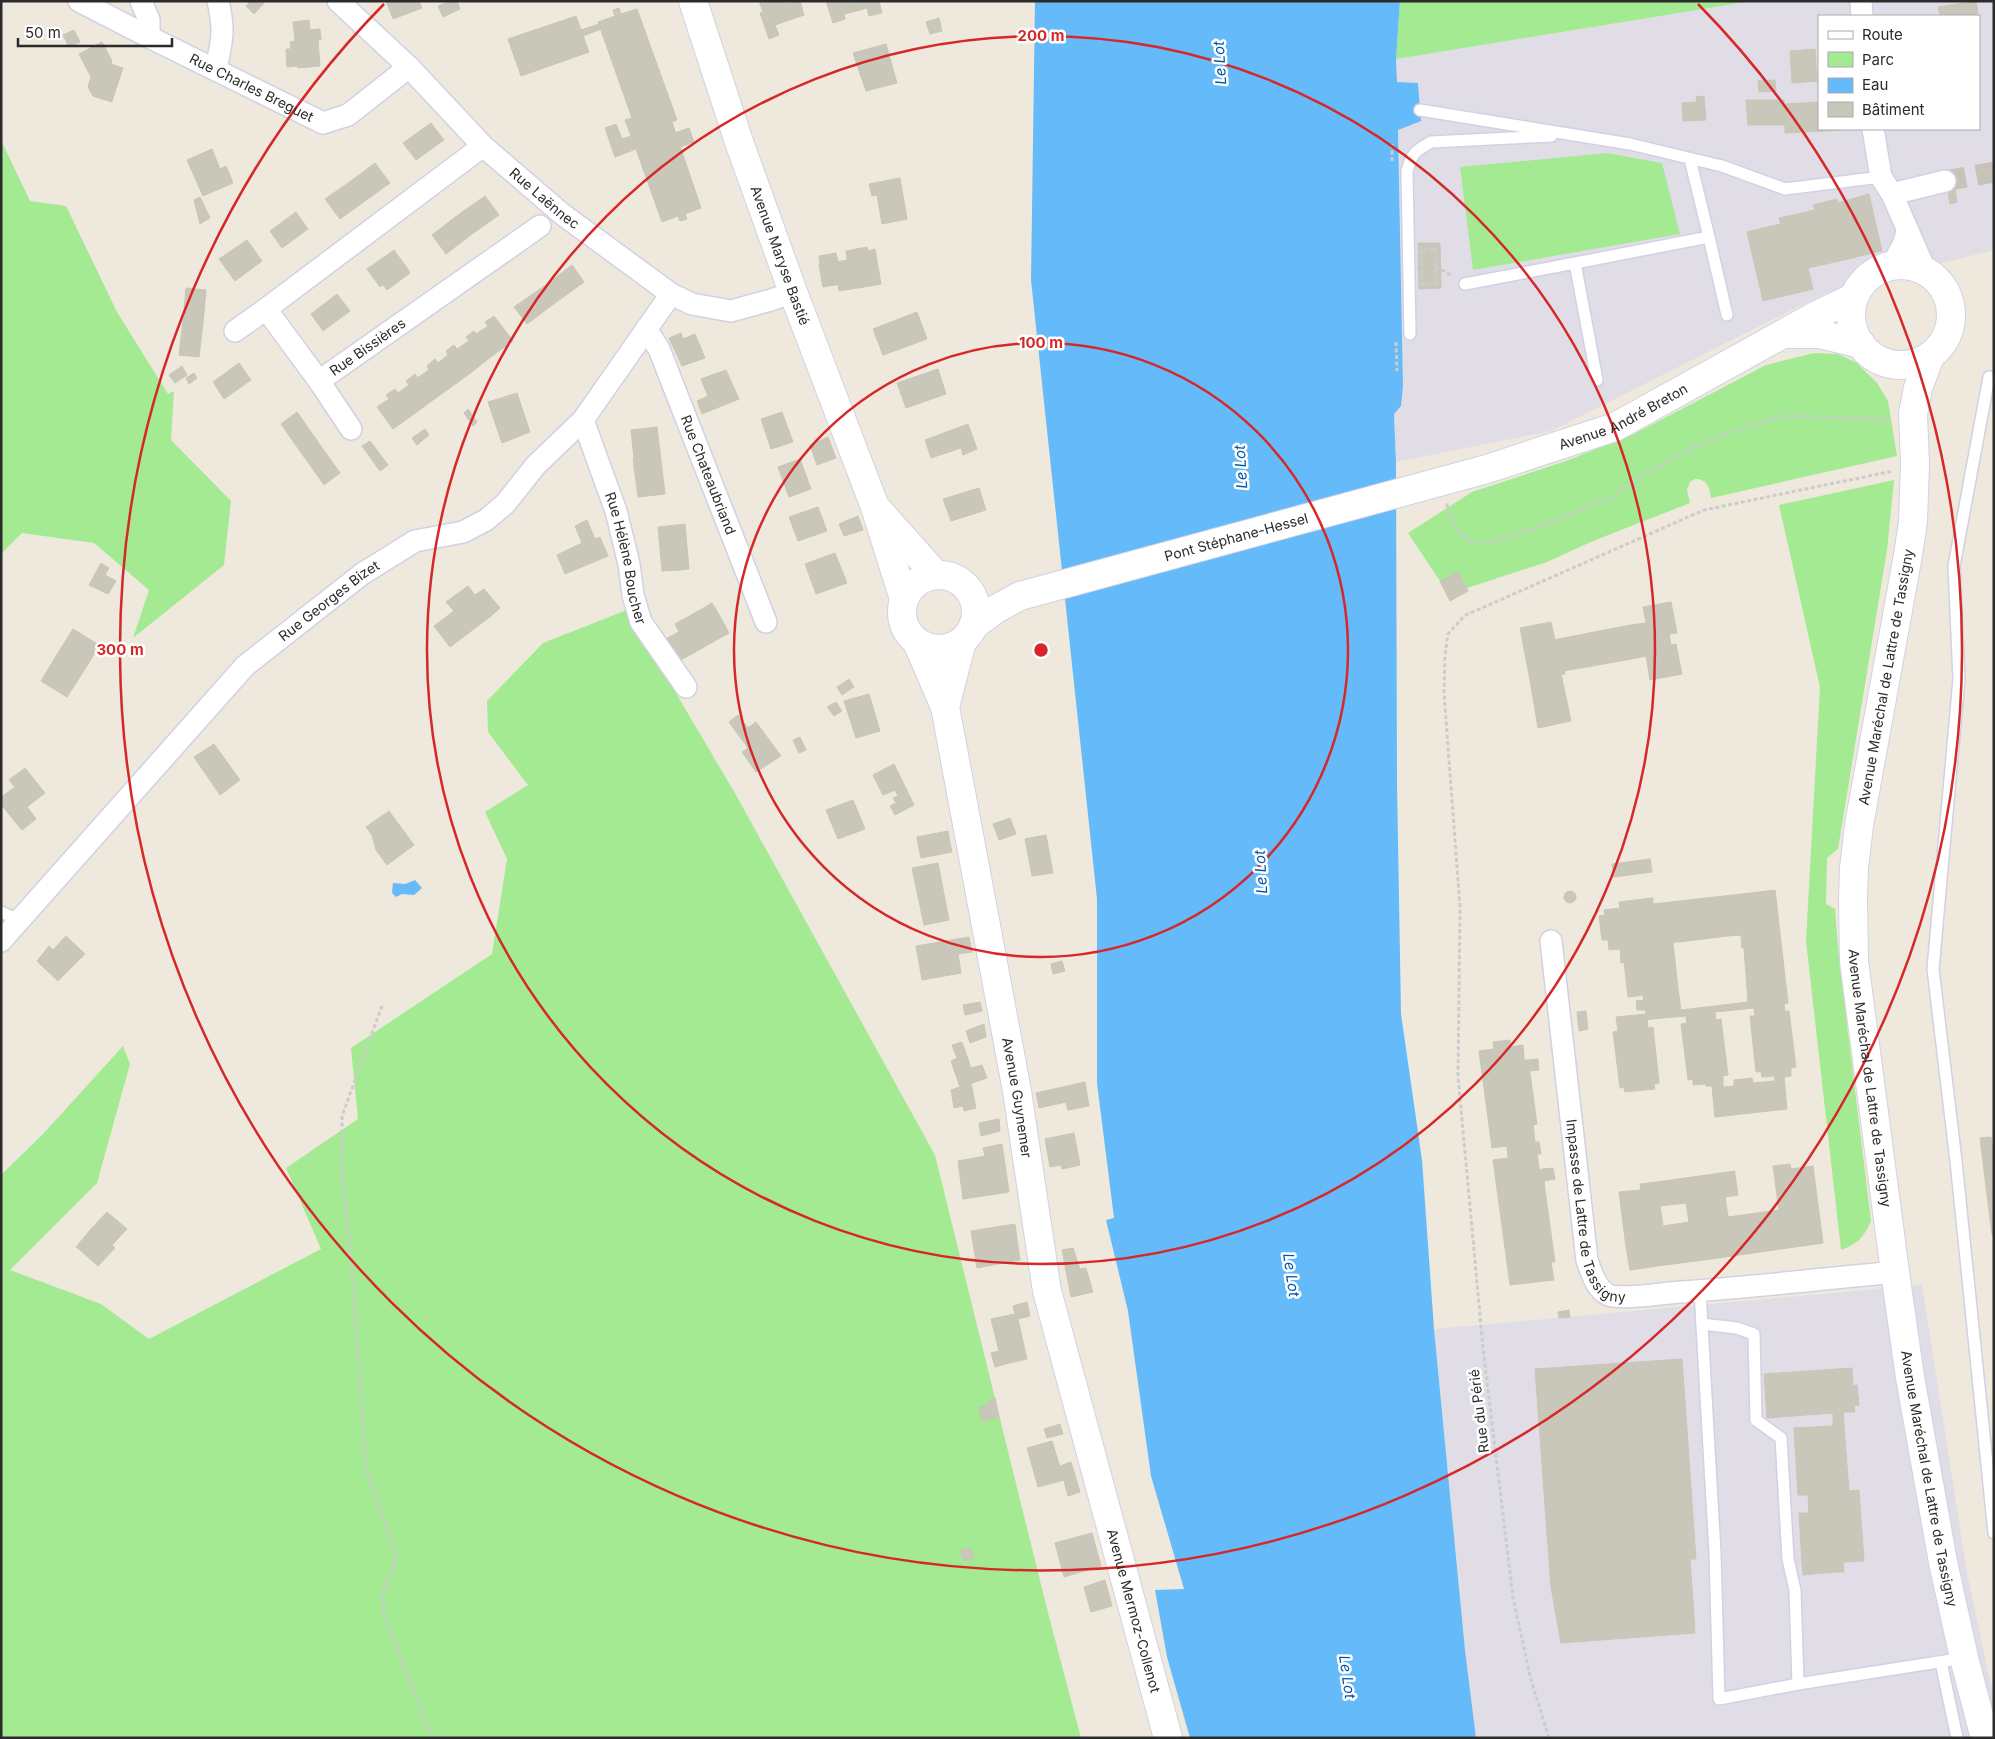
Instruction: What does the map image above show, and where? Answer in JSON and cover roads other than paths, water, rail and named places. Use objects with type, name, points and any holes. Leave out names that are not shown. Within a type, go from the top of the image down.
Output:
[{"type":"street","name":"Rue Charles Breguet","points":[[79,1],[323,123],[348,115],[409,67]]},
{"type":"street","points":[[140,1],[148,20],[148,36]]},
{"type":"street","points":[[216,69],[224,24],[218,1]]},
{"type":"street","name":"Rue Laënnec","points":[[338,1],[409,67],[483,146],[562,214],[671,294],[692,304],[731,310],[771,300],[793,292]]},
{"type":"street","name":"Avenue Maryse Bastié","points":[[693,1],[738,139],[793,292],[875,507],[889,557],[904,599],[902,618],[905,627],[916,642]]},
{"type":"street","points":[[1861,1],[1862,15]]},
{"type":"street","points":[[1873,130],[1886,186],[1926,272]]},
{"type":"street","points":[[235,331],[483,146]]},
{"type":"street","points":[[1886,186],[1945,181]]},
{"type":"street","name":"Rue Bissières","points":[[266,309],[319,381],[540,226]]},
{"type":"street","points":[[1891,266],[1904,243],[1908,231]]},
{"type":"street","points":[[1891,266],[1907,266],[1926,272],[1945,291],[1950,306],[1951,322],[1946,337],[1937,350],[1925,359],[1895,365],[1881,361],[1868,353],[1860,344],[1852,328],[1851,313],[1854,297],[1862,283],[1875,272],[1891,266]]},
{"type":"street","name":"Rue Georges Bizet","points":[[1,941],[10,916],[245,666],[362,574],[415,541],[463,532],[486,520],[505,504],[536,465],[583,420],[671,294]]},
{"type":"street","name":"Avenue André Breton","points":[[1452,490],[1486,469],[1615,427],[1817,315],[1854,297]]},
{"type":"street","name":"Rue Chateaubriand","points":[[646,329],[659,349],[766,622]]},
{"type":"street","name":"Avenue André Breton","points":[[1784,334],[1819,334],[1860,344]]},
{"type":"street","name":"Avenue Maréchal de Lattre de Tassigny","points":[[1905,418],[1930,356]]},
{"type":"street","name":"Avenue Maréchal de Lattre de Tassigny","points":[[1888,363],[1900,383],[1915,464],[1913,522],[1862,808],[1854,868],[1852,931],[1858,995],[1894,1272],[1910,1377],[1950,1600],[1953,1660],[1985,1738]]},
{"type":"street","points":[[319,381],[351,429]]},
{"type":"street","name":"Rue Hélène Boucher","points":[[583,420],[616,511],[629,564],[633,595],[641,622],[686,687]]},
{"type":"street","name":"Pont Stéphane-Hessel","points":[[994,597],[1452,490]]},
{"type":"street","name":"Avenue Maryse Bastié","points":[[875,507],[936,575]]},
{"type":"street","points":[[904,599],[917,582],[936,575],[948,577],[994,597]]},
{"type":"street","name":"Avenue Guynemer","points":[[945,707],[967,634],[976,613],[974,601],[994,597]]},
{"type":"street","points":[[916,642],[927,647],[939,649],[951,647],[967,634]]},
{"type":"street","name":"Avenue Guynemer","points":[[916,642],[945,707],[1017,1091],[1047,1291],[1099,1485]]},
{"type":"street","name":"Impasse de Lattre de Tassigny","points":[[1551,942],[1587,1260],[1592,1277],[1601,1289],[1611,1296],[1700,1291],[1894,1272]]},
{"type":"street","name":"Avenue Mermoz-Collenot","points":[[1099,1485],[1168,1738]]},
{"type":"lane","points":[[1420,110],[1630,144],[1722,166],[1785,189],[1886,186]]},
{"type":"lane","points":[[1410,334],[1407,171],[1411,156],[1431,142],[1577,135]]},
{"type":"lane","points":[[1690,159],[1727,315]]},
{"type":"lane","points":[[1465,284],[1709,237]]},
{"type":"lane","points":[[1575,263],[1597,380]]},
{"type":"lane","points":[[1989,377],[1954,566],[1959,679],[1933,969],[1956,1161],[1994,1533]]},
{"type":"lane","points":[[1700,1291],[1715,1553],[1718,1699],[1798,1684],[1953,1660],[1957,1738]]},
{"type":"lane","points":[[1702,1324],[1737,1328],[1754,1334],[1756,1420],[1781,1438],[1788,1559],[1795,1590],[1798,1684]]},
{"type":"water","name":"Le Lot","points":[[1035,1],[1400,1],[1396,59],[1397,82],[1418,83],[1421,121],[1398,130],[1403,386],[1401,406],[1394,414],[1401,1014],[1422,1160],[1434,1329],[1465,1650],[1476,1738],[1190,1738],[1167,1657],[1155,1590],[1184,1589],[1151,1476],[1128,1311],[1106,1220],[1114,1218],[1097,1083],[1097,899],[1031,280]]},
{"type":"water","points":[[415,880],[422,888],[414,895],[402,894],[396,897],[392,893],[393,883],[405,884]]},
{"type":"tunnel","points":[[1945,181],[1994,172]]}]
